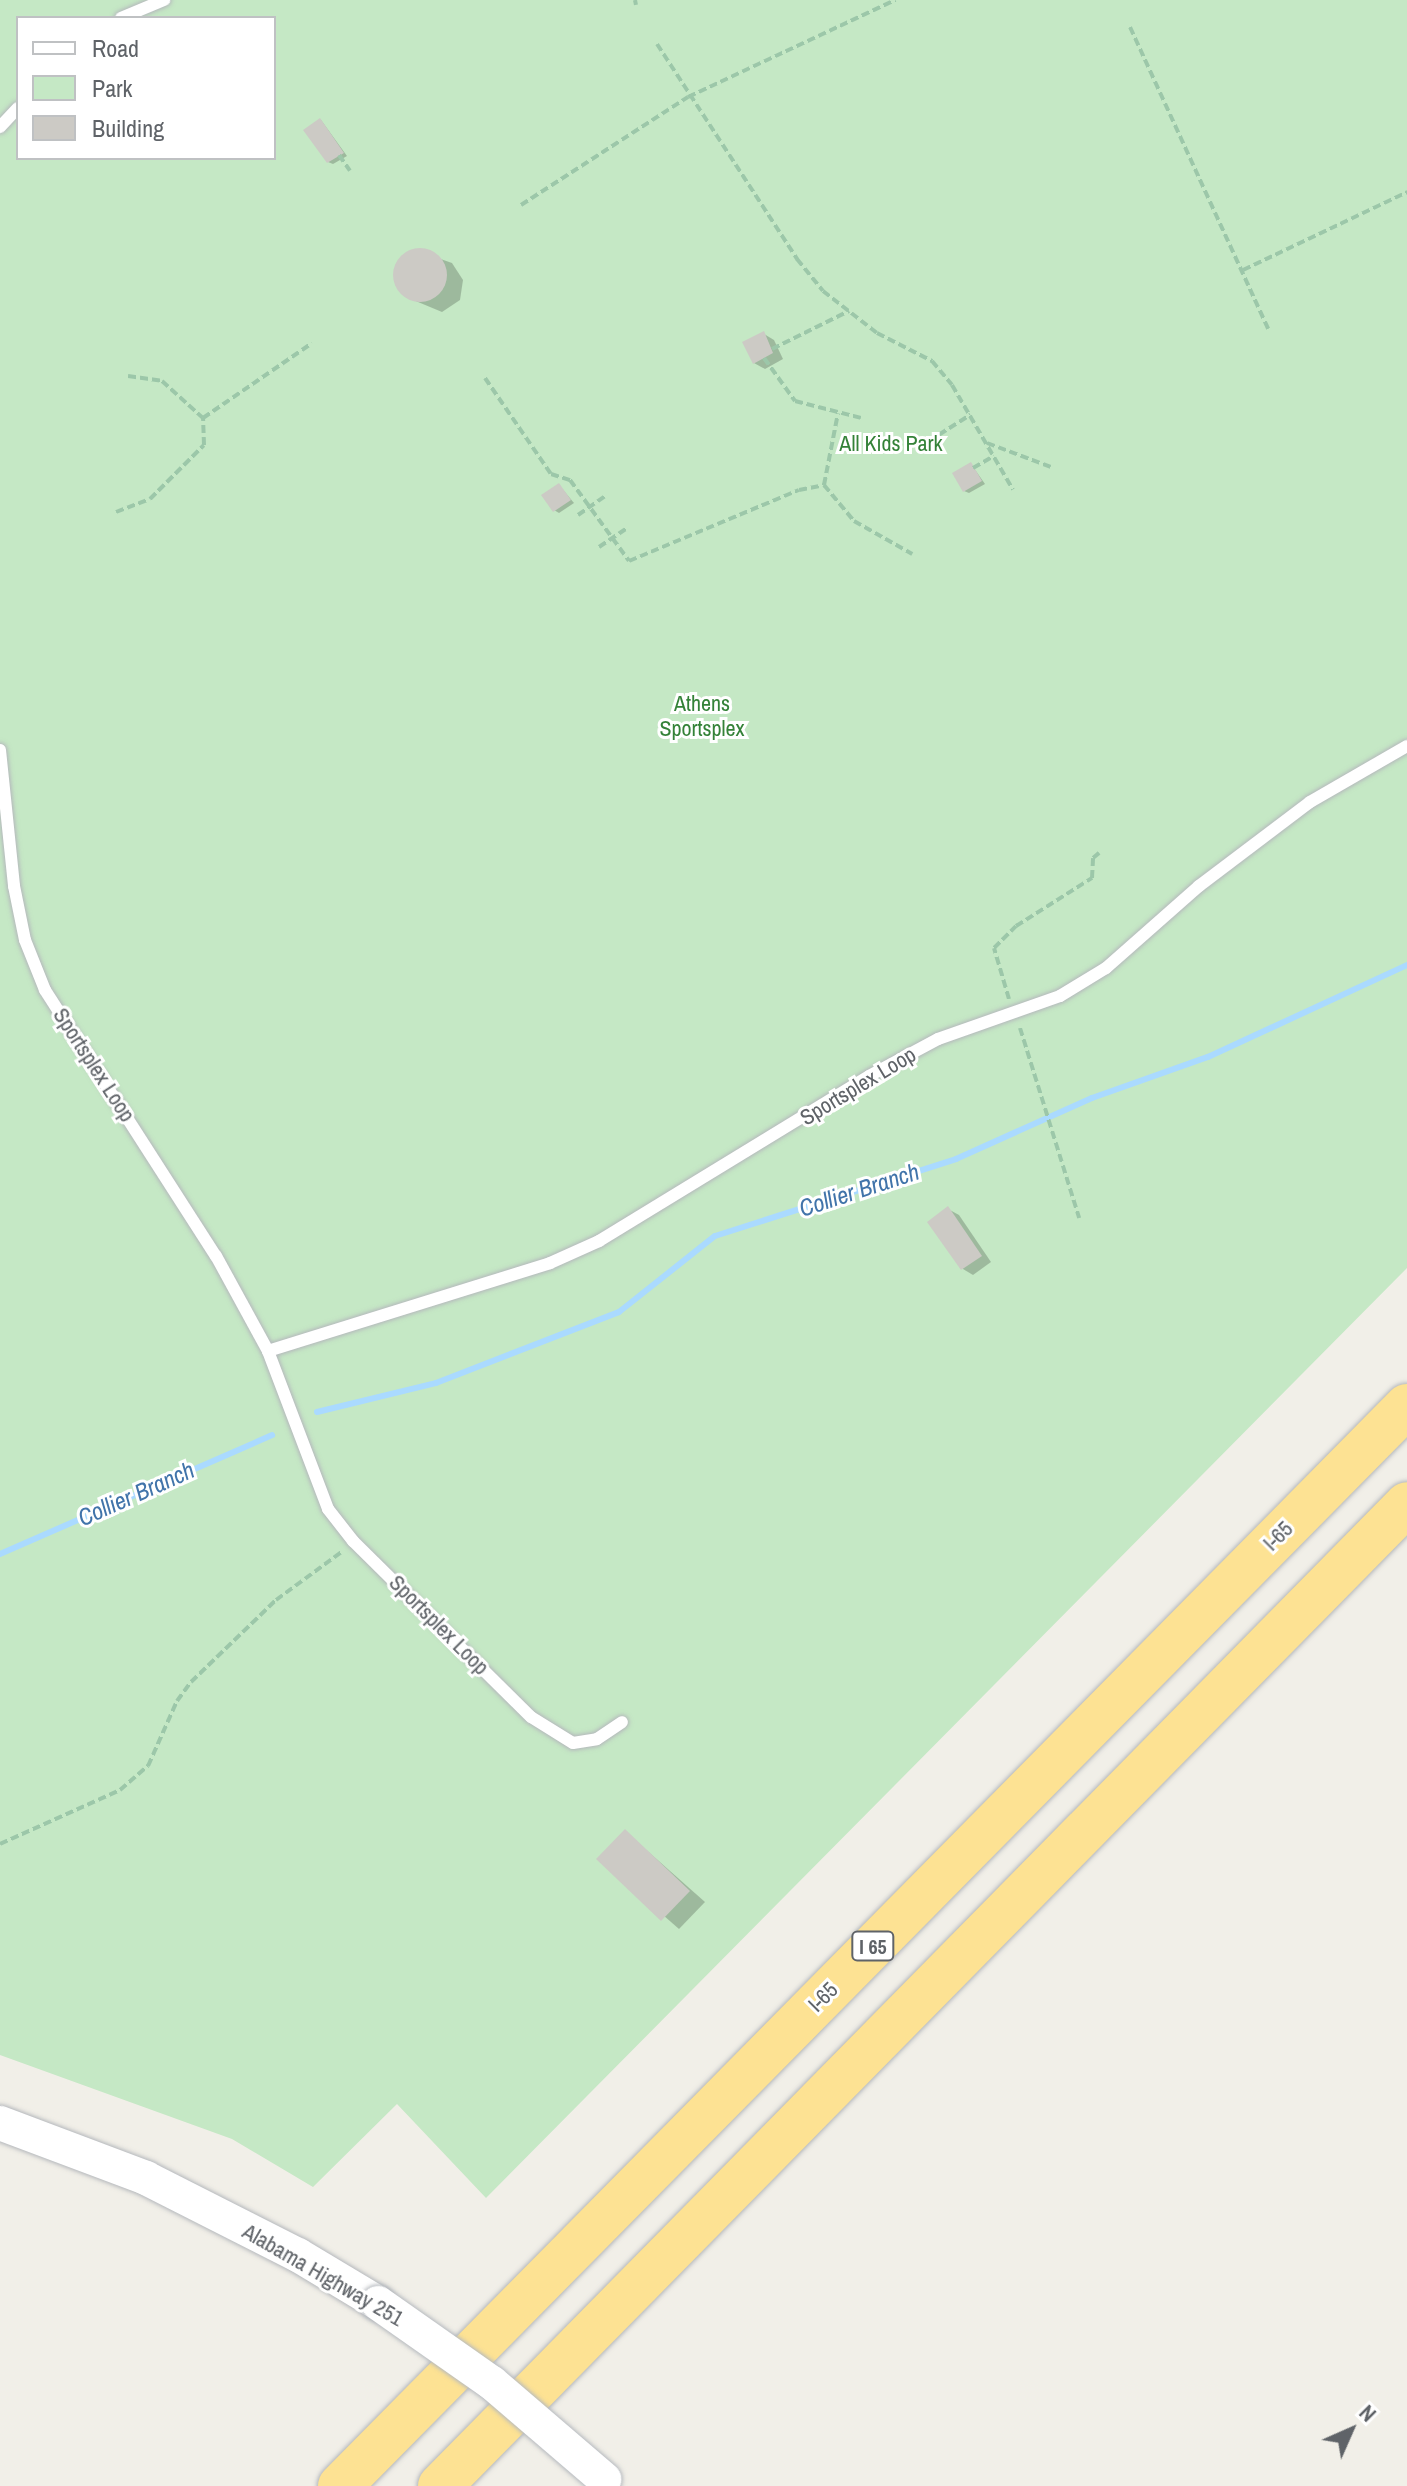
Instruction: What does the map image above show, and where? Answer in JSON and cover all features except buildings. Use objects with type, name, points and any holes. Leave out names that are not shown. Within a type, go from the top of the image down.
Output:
[{"type":"highway","name":"I-65","points":[[340,2486],[1407,1406]]},
{"type":"highway","points":[[440,2486],[1407,1504]]},
{"type":"main road","name":"Alabama Highway 251","points":[[0,2123],[146,2178],[298,2255],[378,2303],[492,2383],[607,2482]]},
{"type":"lane","points":[[126,16],[164,0]]},
{"type":"lane","points":[[0,127],[16,110]]},
{"type":"lane","name":"Sportsplex Loop","points":[[268,1351],[550,1263],[599,1241],[883,1068],[938,1039],[1060,996],[1094,975],[1310,802],[1407,746]]},
{"type":"lane","name":"Sportsplex Loop","points":[[0,750],[14,886],[25,940],[45,990],[216,1256],[268,1351],[328,1509],[353,1541],[531,1717],[573,1743],[597,1739],[622,1722]]},
{"type":"path","points":[[521,205],[688,97],[895,0]]},
{"type":"path","points":[[1130,27],[1268,329]]},
{"type":"path","points":[[657,44],[688,97],[797,259],[823,291],[877,333],[932,361],[970,415],[1013,490]]},
{"type":"path","points":[[339,155],[350,171]]},
{"type":"path","points":[[1242,270],[1407,192]]},
{"type":"path","points":[[772,349],[849,311]]},
{"type":"path","points":[[203,418],[312,343]]},
{"type":"path","points":[[764,358],[795,401],[861,418]]},
{"type":"path","points":[[116,512],[150,499],[204,445],[203,418],[162,381],[128,376]]},
{"type":"path","points":[[485,378],[551,474],[570,480],[629,561],[799,490],[824,485]]},
{"type":"path","points":[[824,485],[838,413]]},
{"type":"path","points":[[929,441],[970,415]]},
{"type":"path","points":[[987,443],[1051,467]]},
{"type":"path","points":[[973,468],[994,456]]},
{"type":"path","points":[[824,485],[854,521],[912,554]]},
{"type":"path","points":[[578,515],[605,496]]},
{"type":"path","points":[[599,547],[627,528]]},
{"type":"path","points":[[1010,1001],[994,948],[1016,926],[1092,878],[1093,858],[1099,853]]},
{"type":"path","points":[[1019,1026],[1079,1218]]},
{"type":"path","points":[[0,1844],[120,1790],[148,1766],[177,1701],[191,1682],[276,1600],[341,1553]]},
{"type":"green space","name":"Athens Sportsplex","points":[[0,0],[1407,0],[1407,1268],[486,2198],[397,2104],[313,2187],[232,2139],[0,2055]]},
{"type":"waterway","name":"Collier Branch","points":[[317,1412],[436,1383],[619,1312],[715,1236],[956,1159],[1092,1098],[1208,1057],[1407,965]]},
{"type":"waterway","name":"Collier Branch","points":[[0,1554],[272,1435]]},
{"type":"park label","name":"All Kids Park","points":[[891,444]]}]
